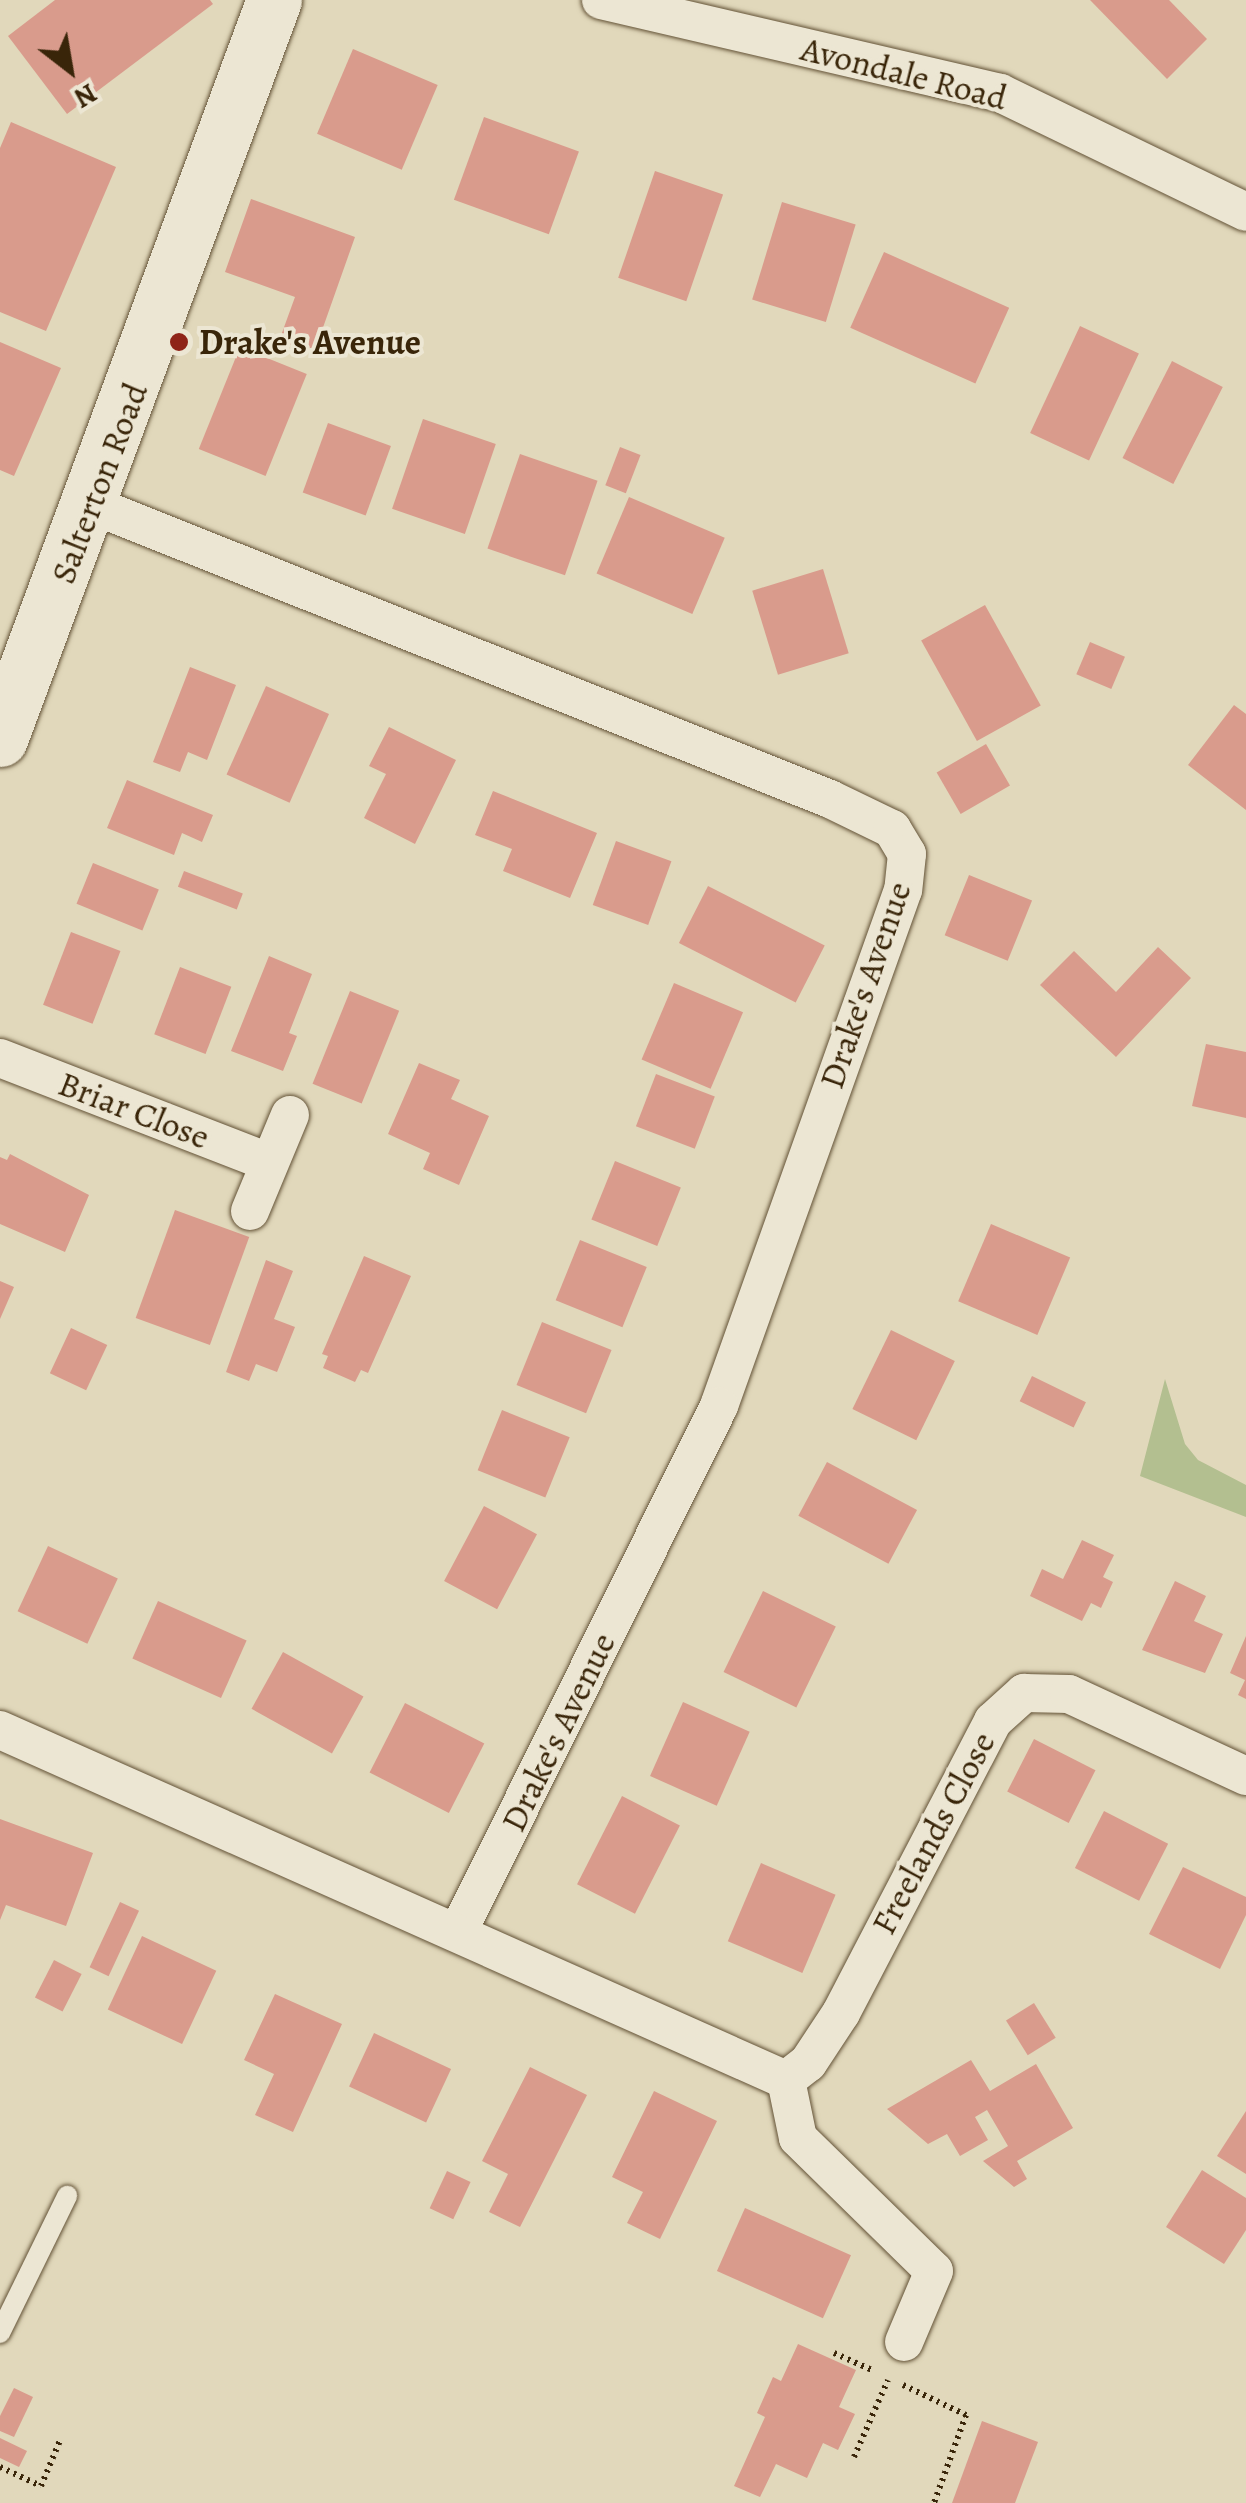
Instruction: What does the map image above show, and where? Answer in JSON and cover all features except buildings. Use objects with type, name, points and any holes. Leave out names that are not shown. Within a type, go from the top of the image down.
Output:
[{"type":"main road","name":"Salterton Road","points":[[5,711],[92,506],[274,0]]},
{"type":"street","name":"Avondale Road","points":[[601,0],[1000,93],[1246,212]]},
{"type":"street","name":"Drake's Avenue","points":[[92,506],[830,799],[892,829],[907,854],[902,890],[719,1406],[460,1930]]},
{"type":"street","name":"Briar Close","points":[[0,1058],[268,1162]]},
{"type":"street","points":[[250,1211],[290,1115]]},
{"type":"street","name":"Freelands Close","points":[[786,2080],[808,2062],[841,2013],[992,1721],[1024,1693],[1068,1694],[1246,1776]]},
{"type":"street","points":[[0,1730],[460,1930],[744,2066],[786,2080],[798,2138],[934,2271],[904,2342]]},
{"type":"lane","points":[[0,2333],[68,2196]]},
{"type":"path","points":[[854,2457],[904,2342]]},
{"type":"path","points":[[834,2353],[966,2415],[934,2503]]},
{"type":"path","points":[[0,2466],[40,2486],[61,2438]]},
{"type":"green space","points":[[1165,1379],[1185,1444],[1198,1460],[1246,1485],[1246,1517],[1140,1476]]},
{"type":"place","name":"Drake's Avenue","points":[[179,342]]}]
